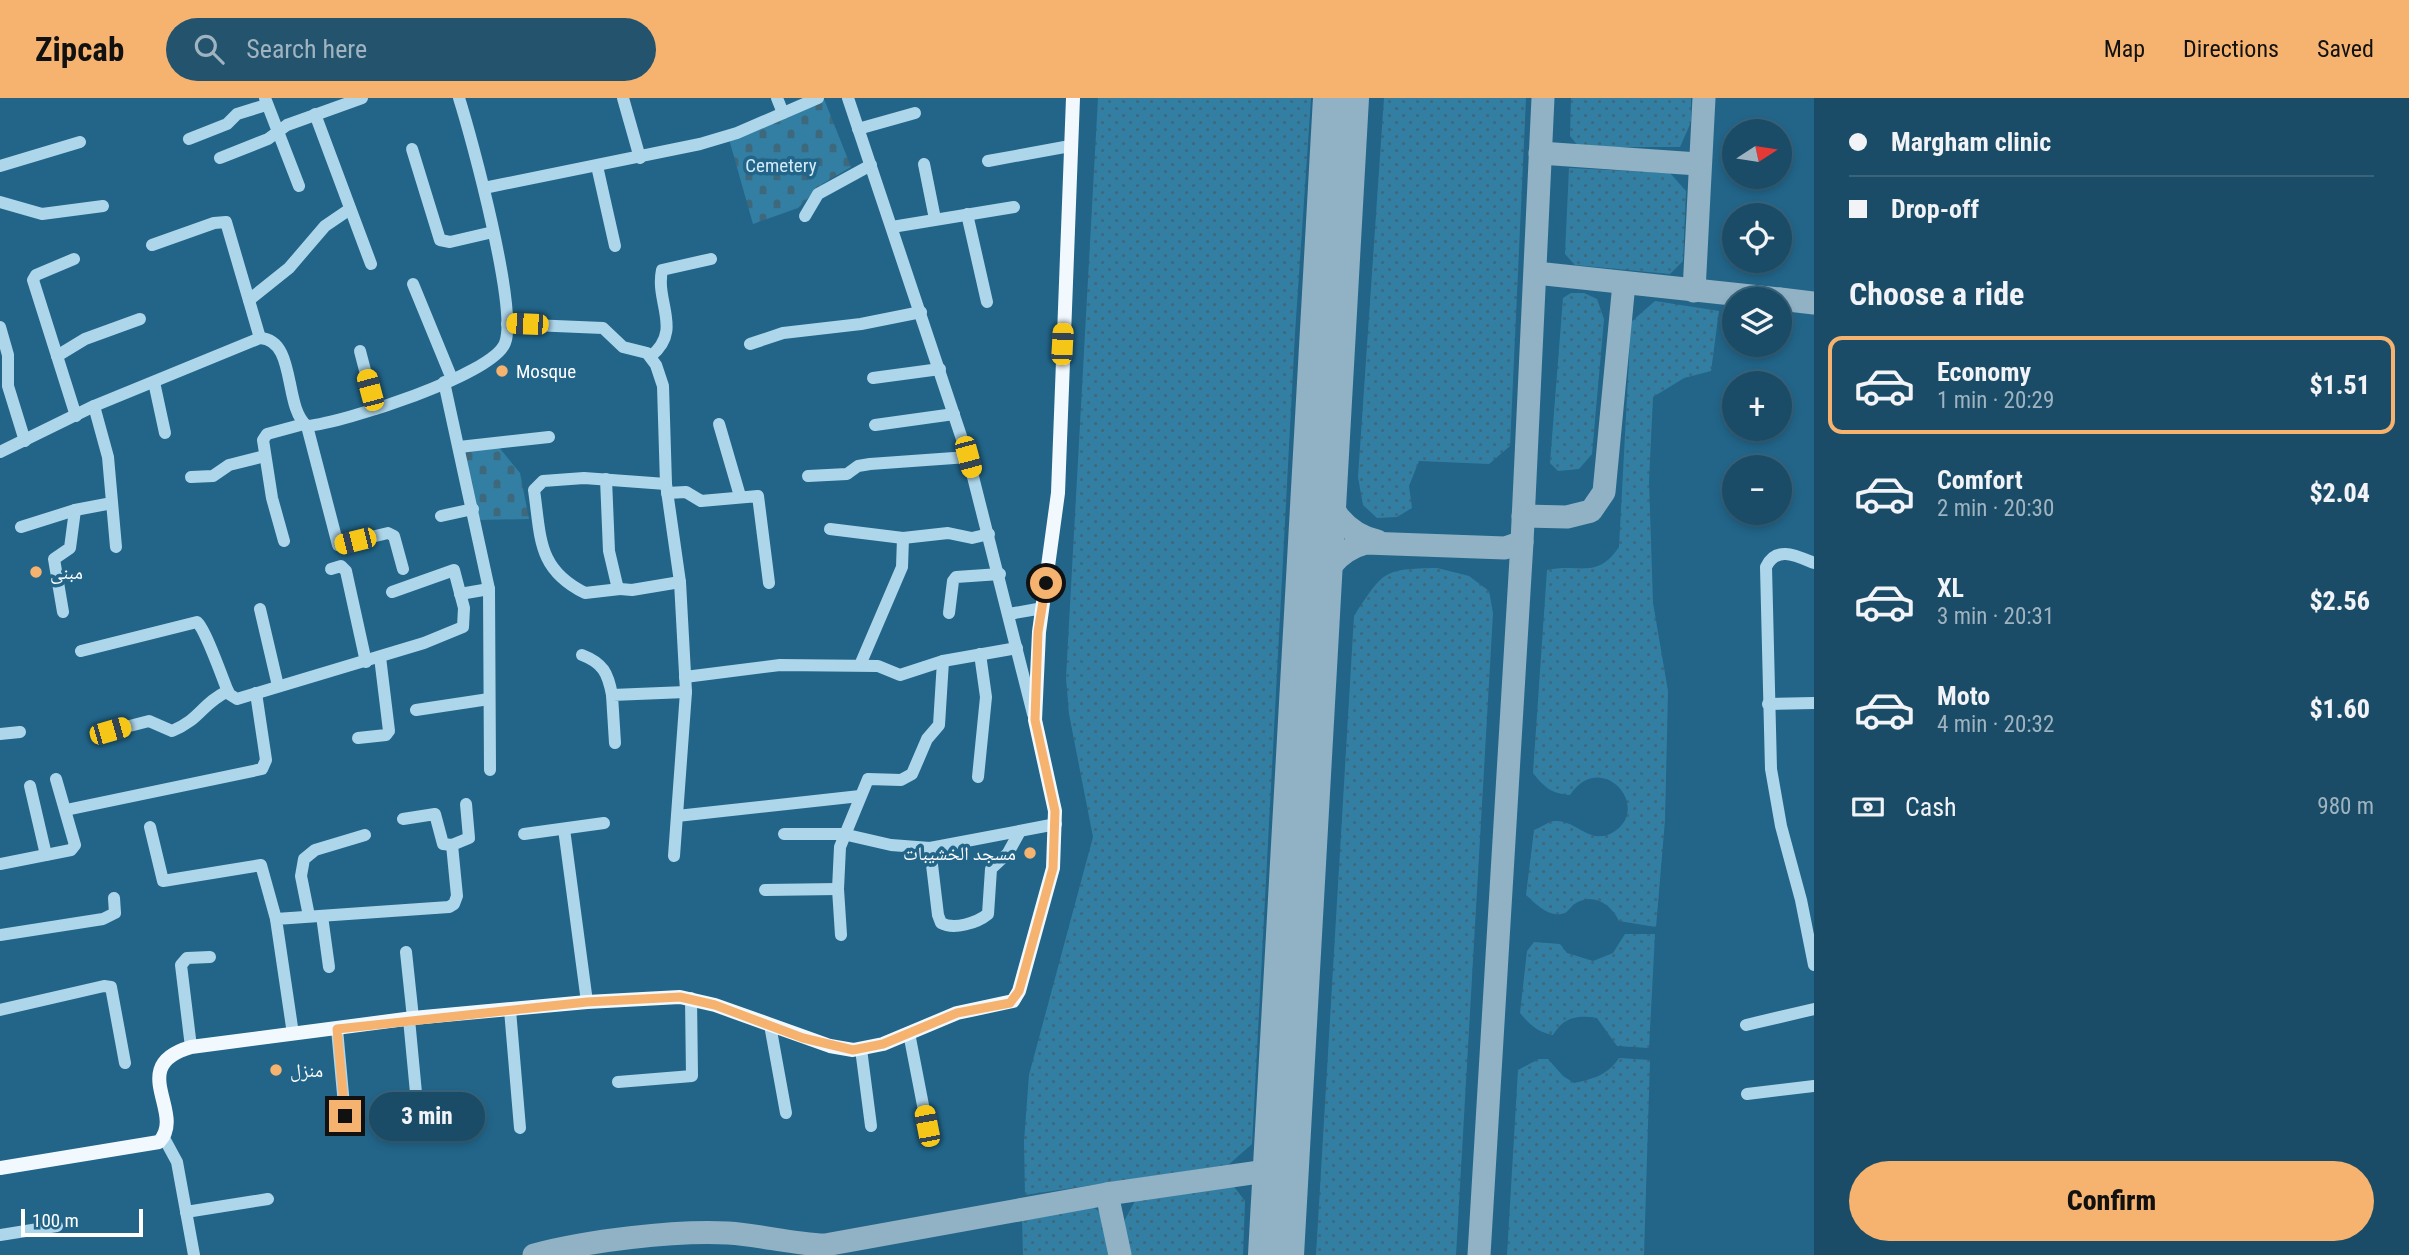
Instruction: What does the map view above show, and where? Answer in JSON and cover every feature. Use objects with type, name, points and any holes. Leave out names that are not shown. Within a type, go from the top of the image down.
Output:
[{"type":"main road","points":[[0,1168],[62,1156],[153,1145],[164,1138],[166,1128],[161,1068],[167,1057],[191,1047],[411,1019],[656,997],[691,998],[830,1046],[861,1049],[957,1013],[1005,1005],[1016,997],[1053,868],[1056,824],[1035,720],[1038,632],[1058,493],[1073,98]]},
{"type":"street","points":[[220,158],[315,114],[362,98]]},
{"type":"street","points":[[284,541],[262,444],[267,435],[305,425],[342,421],[375,410],[448,381],[497,356],[507,340],[493,232],[459,98]]},
{"type":"street","points":[[623,98],[640,158]]},
{"type":"street","points":[[776,98],[783,113]]},
{"type":"street","points":[[484,188],[640,158],[737,133],[818,98]]},
{"type":"street","points":[[848,98],[968,457],[1000,574],[1035,720]]},
{"type":"street","points":[[189,139],[227,124],[237,114],[265,101],[299,186]]},
{"type":"street","points":[[858,130],[915,113]]},
{"type":"street","points":[[315,114],[371,264]]},
{"type":"street","points":[[0,166],[80,142]]},
{"type":"street","points":[[988,161],[1070,146]]},
{"type":"street","points":[[412,149],[440,240],[450,242],[493,232]]},
{"type":"street","points":[[924,163],[935,219]]},
{"type":"street","points":[[805,216],[818,194],[870,165]]},
{"type":"street","points":[[597,166],[615,246]]},
{"type":"street","points":[[0,202],[42,214],[103,206]]},
{"type":"street","points":[[892,227],[1014,207]]},
{"type":"street","points":[[249,299],[289,268],[324,226],[350,209]]},
{"type":"street","points":[[967,214],[987,302]]},
{"type":"street","points":[[152,246],[214,223],[226,222],[260,338]]},
{"type":"street","points":[[74,259],[36,275],[33,280],[76,416]]},
{"type":"street","points":[[651,356],[662,347],[667,334],[662,270],[712,259]]},
{"type":"street","points":[[413,284],[448,381],[489,589],[490,770]]},
{"type":"street","points":[[750,344],[783,333],[861,324],[921,312]]},
{"type":"street","points":[[57,356],[85,339],[139,318]]},
{"type":"street","points":[[507,324],[594,326],[603,328],[623,347],[651,356]]},
{"type":"street","points":[[0,327],[8,355],[8,386],[25,441]]},
{"type":"street","points":[[0,452],[94,406],[260,338],[272,340],[279,346],[305,425],[338,545],[388,534],[394,536],[403,569]]},
{"type":"street","points":[[360,351],[375,410]]},
{"type":"street","points":[[651,356],[663,386],[666,489],[680,582],[686,692],[674,856]]},
{"type":"street","points":[[873,378],[940,369]]},
{"type":"street","points":[[154,382],[165,433]]},
{"type":"street","points":[[94,406],[108,457],[116,547]]},
{"type":"street","points":[[875,425],[954,414]]},
{"type":"street","points":[[719,424],[740,496]]},
{"type":"street","points":[[459,447],[549,437]]},
{"type":"street","points":[[191,477],[217,475],[229,465],[265,456]]},
{"type":"street","points":[[808,476],[847,474],[858,466],[870,464],[968,457]]},
{"type":"street","points":[[606,479],[609,551],[620,589]]},
{"type":"street","points":[[680,582],[632,590],[584,593],[552,570],[541,543],[534,490],[543,481],[606,479],[686,492],[701,501],[754,494],[759,499],[769,583]]},
{"type":"street","points":[[21,527],[75,510],[112,503]]},
{"type":"street","points":[[441,516],[473,509]]},
{"type":"street","points":[[63,612],[54,559],[70,548],[75,510]]},
{"type":"street","points":[[830,529],[903,538],[948,533],[972,538],[989,534]]},
{"type":"street","points":[[860,665],[902,567],[903,538]]},
{"type":"street","points":[[1814,563],[1784,553],[1775,555],[1766,567],[1772,769],[1781,826],[1801,900],[1814,965]]},
{"type":"street","points":[[331,569],[341,566],[346,571],[366,662]]},
{"type":"street","points":[[82,651],[197,622],[202,627],[212,656],[218,662],[228,691],[237,699],[366,662],[460,630],[465,617],[454,570],[392,592]]},
{"type":"street","points":[[949,613],[953,581],[956,577],[1000,574]]},
{"type":"street","points":[[460,594],[489,589]]},
{"type":"street","points":[[1009,614],[1043,608]]},
{"type":"street","points":[[260,609],[278,686]]},
{"type":"street","points":[[685,677],[780,665],[885,666],[897,675],[943,661],[1017,648]]},
{"type":"street","points":[[582,654],[607,672],[612,695],[615,743]]},
{"type":"street","points":[[978,777],[986,697],[980,654]]},
{"type":"street","points":[[358,738],[383,735],[389,731],[380,657]]},
{"type":"street","points":[[841,935],[838,889],[843,834],[868,779],[901,780],[912,774],[927,739],[939,725],[943,661]]},
{"type":"street","points":[[110,731],[152,721],[172,731],[193,721],[208,702],[228,691]]},
{"type":"street","points":[[612,695],[686,692]]},
{"type":"street","points":[[66,810],[262,769],[266,760],[256,693]]},
{"type":"street","points":[[416,710],[489,698]]},
{"type":"street","points":[[1768,704],[1814,703]]},
{"type":"street","points":[[0,734],[20,732]]},
{"type":"street","points":[[0,864],[71,850],[75,845],[56,779]]},
{"type":"street","points":[[30,786],[46,855]]},
{"type":"street","points":[[677,816],[860,796]]},
{"type":"street","points":[[403,819],[435,814],[443,844],[452,845],[469,838],[466,804]]},
{"type":"street","points":[[524,834],[604,823]]},
{"type":"street","points":[[784,834],[843,834],[891,845],[929,848],[1056,824]]},
{"type":"street","points":[[150,827],[163,881],[261,865],[276,919],[293,1034]]},
{"type":"street","points":[[565,829],[587,1002]]},
{"type":"street","points":[[929,848],[938,915],[941,923],[953,927],[980,920],[988,914],[991,869],[1009,853],[1019,833]]},
{"type":"street","points":[[329,967],[316,916],[301,876],[304,859],[315,850],[365,835]]},
{"type":"street","points":[[276,919],[454,904],[457,896],[452,845]]},
{"type":"street","points":[[765,890],[838,889]]},
{"type":"street","points":[[0,935],[103,919],[115,913],[114,898]]},
{"type":"street","points":[[406,952],[418,1114]]},
{"type":"street","points":[[191,1047],[181,965],[187,958],[210,957]]},
{"type":"street","points":[[0,1010],[104,986],[111,987],[125,1063]]},
{"type":"street","points":[[618,1082],[692,1076],[691,998]]},
{"type":"street","points":[[1746,1025],[1814,1009]]},
{"type":"street","points":[[510,1010],[520,1128]]},
{"type":"street","points":[[769,1025],[786,1113]]},
{"type":"street","points":[[337,1029],[345,1116]]},
{"type":"street","points":[[909,1033],[927,1126]]},
{"type":"street","points":[[861,1049],[871,1126]]},
{"type":"street","points":[[1747,1094],[1814,1086]]},
{"type":"street","points":[[164,1138],[174,1153],[194,1255]]},
{"type":"street","points":[[186,1212],[268,1199]]},
{"type":"street","points":[[0,1235],[57,1226]]},
{"type":"green space","points":[[1098,98],[1311,98],[1295,333],[1252,1144],[1228,1165],[1025,1195],[1024,1141],[1029,1075],[1093,837],[1069,714],[1066,678]]},
{"type":"green space","points":[[1384,98],[1526,98],[1510,446],[1489,464],[1419,461],[1409,486],[1412,508],[1397,517],[1377,518],[1363,505],[1358,477]]},
{"type":"green space","points":[[1571,98],[1691,98],[1691,122],[1680,147],[1579,147],[1570,136]]},
{"type":"green space","name":"Cemetery","points":[[824,99],[851,167],[822,184],[798,208],[753,224],[729,139]]},
{"type":"green space","points":[[1569,168],[1670,173],[1686,191],[1683,261],[1670,274],[1575,265],[1565,254]]},
{"type":"green space","points":[[1571,293],[1584,293],[1597,299],[1604,319],[1592,454],[1579,469],[1558,471],[1550,463],[1563,298]]},
{"type":"green space","points":[[1655,301],[1719,311],[1711,371],[1684,378],[1653,397],[1649,481],[1653,603],[1668,691],[1665,820],[1656,927],[1619,921],[1606,904],[1593,899],[1580,901],[1565,913],[1554,914],[1544,910],[1526,895],[1534,830],[1554,821],[1570,824],[1591,835],[1606,835],[1615,831],[1625,820],[1628,808],[1625,796],[1618,786],[1607,779],[1595,778],[1582,782],[1570,795],[1549,789],[1533,773],[1547,570],[1595,567],[1603,564],[1619,547],[1631,322]]},
{"type":"green space","points":[[497,445],[520,473],[529,519],[477,520],[463,449]]},
{"type":"green space","points":[[1437,568],[1469,576],[1489,591],[1493,613],[1456,1255],[1316,1255],[1354,616],[1379,581],[1386,576],[1405,570]]},
{"type":"green space","points":[[1625,934],[1655,934],[1649,1048],[1617,1046],[1597,1018],[1583,1017],[1566,1021],[1553,1035],[1535,1027],[1520,1013],[1527,951],[1534,942],[1560,944],[1567,953],[1593,961],[1613,953]]},
{"type":"green space","points":[[1619,1058],[1650,1060],[1644,1255],[1507,1255],[1518,1070],[1539,1059],[1548,1059],[1563,1076],[1574,1083],[1600,1075],[1610,1069]]},
{"type":"green space","points":[[1224,1182],[1235,1188],[1245,1201],[1243,1255],[1128,1255],[1122,1225],[1135,1201],[1145,1196]]},
{"type":"green space","points":[[1083,1205],[1092,1207],[1103,1216],[1114,1255],[1023,1255],[1022,1217]]},
{"type":"taxiway","points":[[1479,1255],[1522,542],[1543,98]]},
{"type":"taxiway","points":[[1694,291],[1704,98]]},
{"type":"taxiway","points":[[1540,153],[1698,164]]},
{"type":"taxiway","points":[[1536,273],[1722,293]]},
{"type":"taxiway","points":[[1523,516],[1567,517],[1591,511],[1604,492],[1624,283]]},
{"type":"taxiway","points":[[1792,300],[1814,303]]},
{"type":"taxiway","points":[[1320,477],[1333,509],[1347,526],[1377,541]]},
{"type":"taxiway","points":[[1313,599],[1332,564],[1347,551],[1366,543],[1505,548],[1522,542]]},
{"type":"taxiway","points":[[534,1255],[604,1241],[683,1233],[728,1233],[825,1245],[1107,1194],[1280,1169]]},
{"type":"taxiway","points":[[1107,1194],[1120,1255]]},
{"type":"runway","points":[[1276,1255],[1341,98]]},
{"type":"place","name":"Mosque","points":[[502,371]]},
{"type":"place","name":"مبنى","points":[[36,572]]},
{"type":"place","name":"مسجد الخشيبات","points":[[1030,853]]},
{"type":"place","name":"منزل","points":[[276,1070]]},
{"type":"route","points":[[345,1116],[337,1029],[413,1018],[587,1002],[680,997],[715,1005],[803,1038],[853,1050],[883,1044],[957,1013],[1010,1003],[1019,991],[1053,868],[1056,847],[1055,811],[1035,720],[1038,632],[1046,583]]}]
